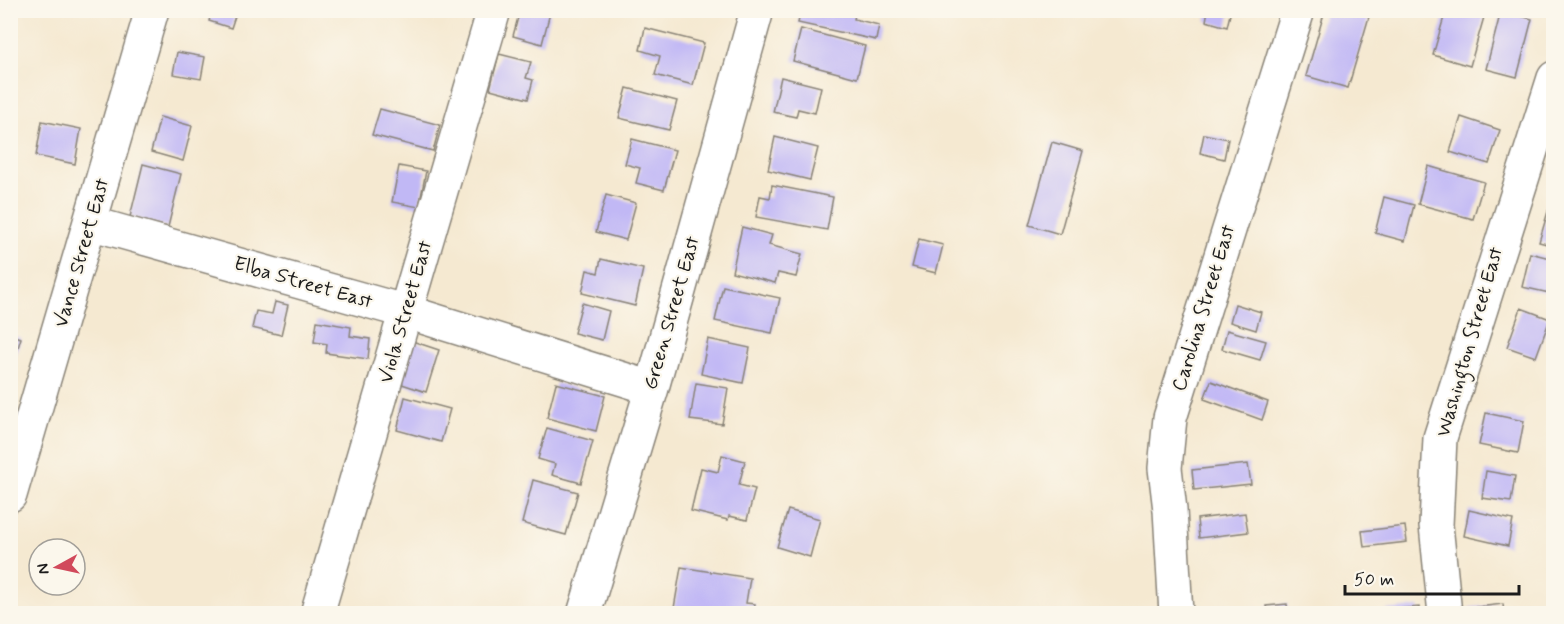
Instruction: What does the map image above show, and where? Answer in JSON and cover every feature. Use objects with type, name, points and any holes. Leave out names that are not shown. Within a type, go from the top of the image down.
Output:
[{"type":"street","name":"Vance Street East","points":[[10,495],[152,10]]},
{"type":"street","name":"Viola Street East","points":[[317,614],[494,10]]},
{"type":"street","name":"Green Street East","points":[[584,614],[651,388],[757,10]]},
{"type":"street","name":"Carolina Street East","points":[[1176,614],[1170,510],[1165,468],[1170,418],[1298,10]]},
{"type":"street","name":"Washington Street East","points":[[1445,614],[1436,525],[1440,438],[1554,78]]},
{"type":"street","name":"Elba Street East","points":[[90,224],[407,312],[651,388]]},
{"type":"building","points":[[212,10],[237,10],[231,28],[209,21]]},
{"type":"building","points":[[520,10],[550,13],[542,44],[513,36]]},
{"type":"building","points":[[801,10],[856,10],[854,19],[879,25],[876,40],[798,23]]},
{"type":"building","points":[[1208,10],[1231,10],[1227,27],[1206,21]]},
{"type":"building","points":[[1325,10],[1371,10],[1348,88],[1306,76]]},
{"type":"building","points":[[1446,10],[1486,10],[1470,66],[1433,55]]},
{"type":"building","points":[[1501,11],[1532,19],[1517,77],[1486,69]]},
{"type":"building","points":[[645,28],[704,43],[693,85],[655,75],[660,56],[640,50]]},
{"type":"building","points":[[801,29],[865,46],[857,78],[793,61]]},
{"type":"building","points":[[177,52],[205,57],[201,79],[173,74]]},
{"type":"building","points":[[499,54],[531,62],[526,78],[533,80],[528,99],[490,89]]},
{"type":"building","points":[[781,77],[821,87],[815,113],[798,109],[796,117],[773,112]]},
{"type":"building","points":[[627,88],[677,101],[669,130],[619,118]]},
{"type":"building","points":[[380,109],[440,125],[433,151],[372,135]]},
{"type":"building","points":[[160,117],[192,126],[183,161],[151,152]]},
{"type":"building","points":[[1461,117],[1500,130],[1489,164],[1450,152]]},
{"type":"building","points":[[42,121],[81,129],[75,164],[36,156]]},
{"type":"building","points":[[1204,134],[1228,139],[1224,159],[1200,153]]},
{"type":"building","points":[[775,137],[818,148],[810,180],[768,170]]},
{"type":"building","points":[[632,139],[675,150],[664,190],[636,183],[640,168],[625,164]]},
{"type":"building","points":[[1052,142],[1083,151],[1060,234],[1029,225]]},
{"type":"building","points":[[143,164],[181,174],[168,227],[130,217]]},
{"type":"building","points":[[399,166],[426,171],[419,207],[392,202]]},
{"type":"building","points":[[1428,166],[1484,182],[1473,219],[1418,204]]},
{"type":"building","points":[[772,185],[833,197],[827,230],[756,217],[760,196],[770,198]]},
{"type":"building","points":[[606,195],[636,203],[626,240],[596,232]]},
{"type":"building","points":[[1384,197],[1414,205],[1405,241],[1375,233]]},
{"type":"building","points":[[1549,208],[1554,209],[1554,246],[1539,242]]},
{"type":"building","points":[[742,227],[772,235],[769,245],[802,254],[796,277],[778,273],[775,283],[732,272]]},
{"type":"building","points":[[919,239],[943,245],[936,273],[912,267]]},
{"type":"building","points":[[1530,253],[1554,259],[1554,294],[1522,287]]},
{"type":"building","points":[[601,259],[643,269],[635,306],[582,293],[587,270],[598,273]]},
{"type":"building","points":[[723,286],[780,298],[772,333],[715,321]]},
{"type":"building","points":[[275,302],[288,305],[281,335],[252,328],[256,311],[272,314]]},
{"type":"building","points":[[582,303],[609,311],[602,340],[574,333]]},
{"type":"building","points":[[1235,304],[1261,312],[1256,330],[1230,322]]},
{"type":"building","points":[[1521,308],[1550,319],[1536,357],[1507,347]]},
{"type":"building","points":[[317,321],[351,327],[350,336],[370,339],[368,359],[326,353],[327,344],[314,342]]},
{"type":"building","points":[[1227,330],[1266,341],[1260,360],[1222,349]]},
{"type":"building","points":[[10,335],[21,338],[12,367],[10,366]]},
{"type":"building","points":[[708,339],[750,348],[743,383],[701,374]]},
{"type":"building","points":[[412,341],[439,350],[426,392],[399,383]]},
{"type":"building","points":[[1211,381],[1268,402],[1262,420],[1204,399]]},
{"type":"building","points":[[556,383],[605,396],[596,431],[547,418]]},
{"type":"building","points":[[696,383],[728,388],[722,424],[690,420]]},
{"type":"building","points":[[405,397],[450,409],[441,442],[397,430]]},
{"type":"building","points":[[1486,413],[1524,421],[1518,453],[1479,445]]},
{"type":"building","points":[[547,428],[593,441],[581,483],[552,475],[555,464],[538,459]]},
{"type":"building","points":[[722,455],[745,461],[739,485],[755,489],[747,520],[729,516],[728,520],[691,511],[701,468],[718,472]]},
{"type":"building","points":[[1248,464],[1251,484],[1194,490],[1192,470]]},
{"type":"building","points":[[1486,471],[1515,476],[1511,502],[1482,498]]},
{"type":"building","points":[[533,480],[578,492],[566,535],[522,523]]},
{"type":"building","points":[[788,510],[820,519],[810,557],[777,547]]},
{"type":"building","points":[[1469,510],[1513,520],[1508,546],[1464,536]]},
{"type":"building","points":[[1245,513],[1248,532],[1199,538],[1197,519]]},
{"type":"building","points":[[1405,526],[1407,542],[1364,547],[1362,531]]},
{"type":"building","points":[[681,567],[750,578],[746,603],[755,604],[754,614],[673,614]]},
{"type":"building","points":[[1287,604],[1288,614],[1267,614],[1266,606]]},
{"type":"building","points":[[1503,604],[1504,614],[1470,614],[1469,608]]},
{"type":"building","points":[[1419,607],[1419,614],[1388,614],[1387,610]]}]
